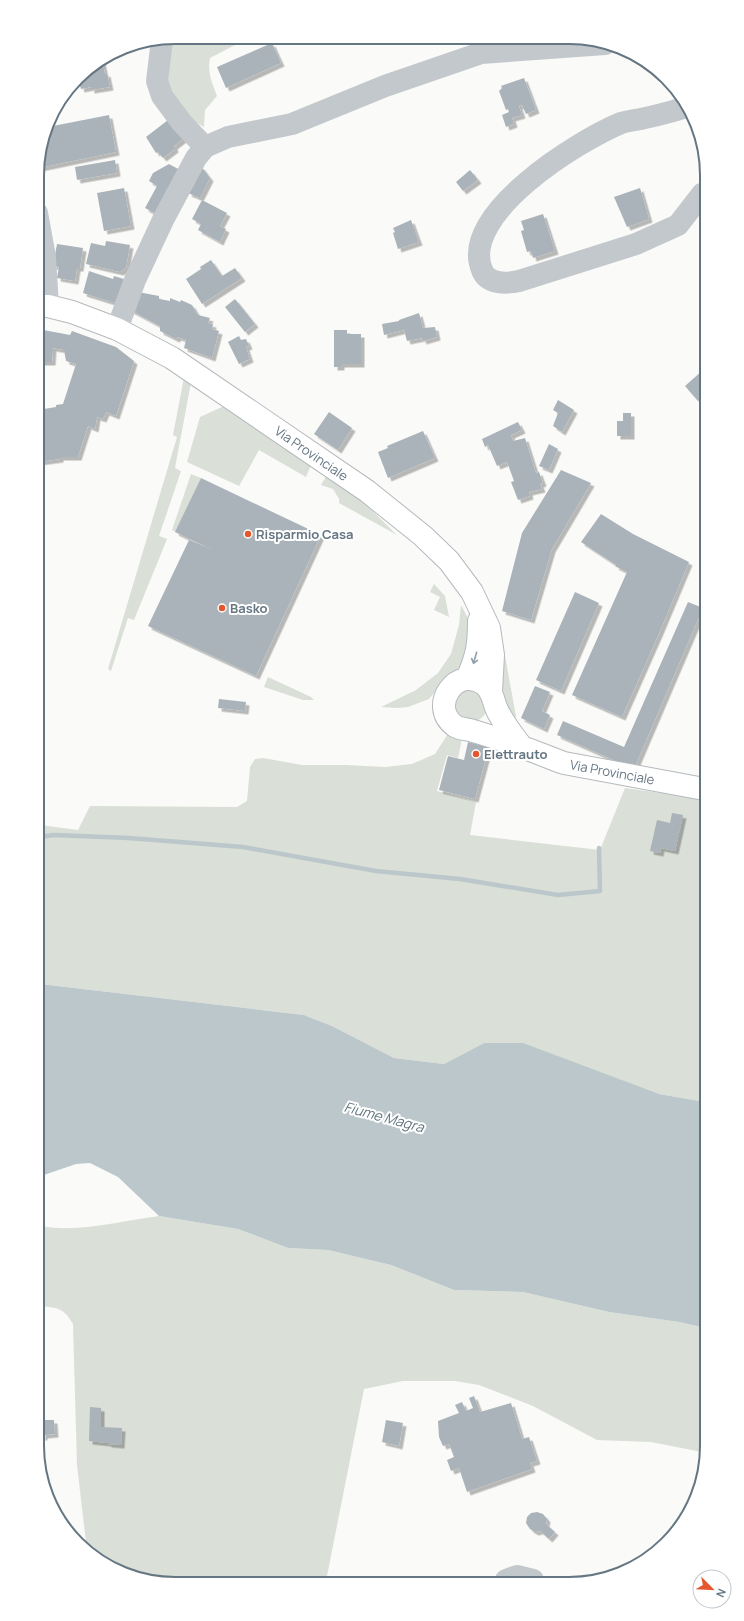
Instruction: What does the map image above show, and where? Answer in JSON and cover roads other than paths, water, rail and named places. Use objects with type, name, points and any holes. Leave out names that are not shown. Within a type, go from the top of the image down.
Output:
[{"type":"main road","name":"Via Provinciale","points":[[44,306],[72,312],[117,329],[172,358],[367,491],[423,536],[449,561],[472,592],[479,608],[479,644],[474,663],[467,679],[452,686],[445,699],[444,707],[446,714],[450,721],[456,726],[522,747],[564,763],[700,788]]},
{"type":"main road","points":[[469,730],[477,729],[484,725],[490,719],[493,711],[492,644],[489,628],[479,608]]},
{"type":"main road","points":[[467,679],[483,683],[492,697],[507,728],[522,747]]},
{"type":"street","points":[[161,45],[157,81],[162,96],[182,123],[205,147]]},
{"type":"street","points":[[117,329],[135,280],[163,220],[196,158],[205,147],[228,137],[292,124],[385,86],[481,53],[587,45]]},
{"type":"street","points":[[682,109],[675,112],[622,123],[596,135],[554,160],[523,186],[496,212],[485,232],[480,248],[478,262],[484,275],[489,279],[506,284],[519,282],[636,244],[678,225],[700,197]]},
{"type":"street","name":"Via Provinciale","points":[[44,251],[44,282]]},
{"type":"water","name":"Fiume Magra","points":[[44,984],[304,1015],[332,1026],[394,1058],[444,1064],[484,1043],[523,1043],[659,1094],[700,1101],[700,1327],[679,1322],[609,1312],[523,1292],[454,1290],[391,1265],[328,1250],[288,1248],[238,1229],[159,1216],[118,1177],[90,1163],[76,1164],[44,1175]]},
{"type":"waterway","points":[[44,836],[54,835],[129,838],[243,847],[376,871],[460,879],[558,895],[600,891],[599,848]]},
{"type":"place","name":"Risparmio Casa","points":[[248,534]]},
{"type":"place","name":"Basko","points":[[222,608]]},
{"type":"place","name":"Elettrauto","points":[[476,754]]}]
